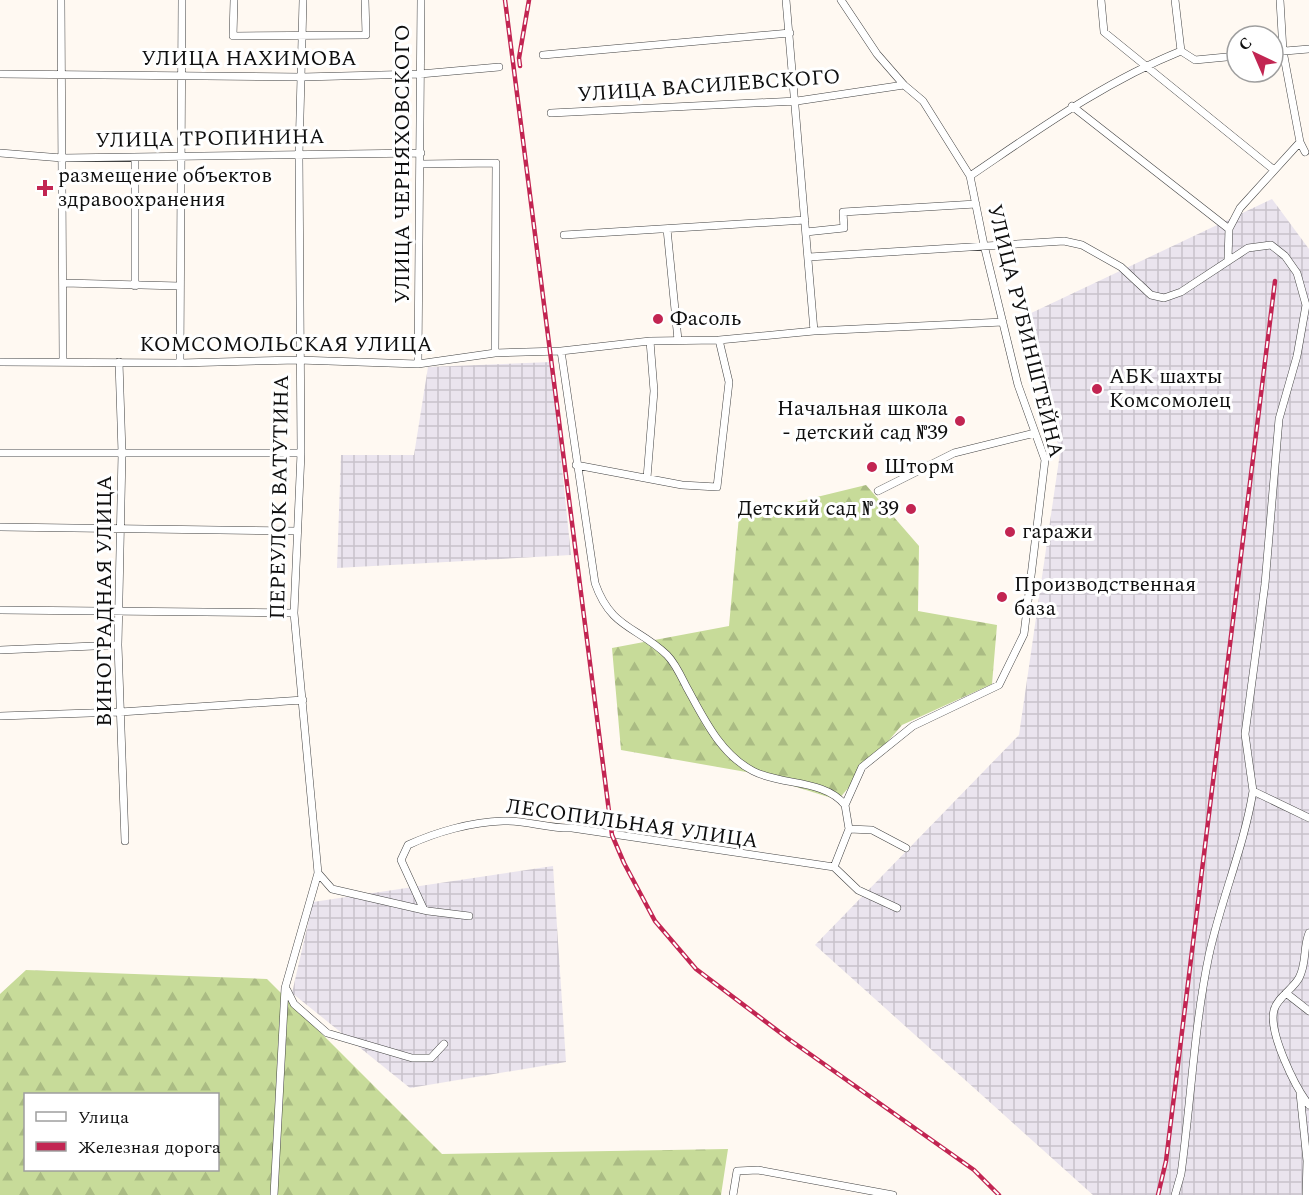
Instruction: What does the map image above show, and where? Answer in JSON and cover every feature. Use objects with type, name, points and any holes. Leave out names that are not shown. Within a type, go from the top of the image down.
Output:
[{"type":"street","points":[[61,0],[63,362]]},
{"type":"street","points":[[180,363],[182,0]]},
{"type":"street","points":[[234,0],[233,36],[366,35],[365,0]]},
{"type":"street","name":"ПЕРЕУЛОК ВАТУТИНА","points":[[274,1195],[285,988],[318,873],[294,613],[301,453],[298,360],[299,154],[303,0]]},
{"type":"street","name":"УЛИЦА ЧЕРНЯХОВСКОГО","points":[[418,364],[421,0]]},
{"type":"street","points":[[786,0],[797,100],[814,331]]},
{"type":"street","name":"УЛИЦА РУБИНШТЕЙНА","points":[[841,0],[877,54],[904,85],[923,101],[970,176],[984,245],[1018,385],[1045,459],[1023,634],[999,685],[913,726],[862,767],[845,805]]},
{"type":"street","points":[[1101,0],[1104,33],[1274,170]]},
{"type":"street","points":[[1175,0],[1180,51]]},
{"type":"street","points":[[1280,0],[1281,24]]},
{"type":"street","points":[[543,55],[790,33]]},
{"type":"street","points":[[1285,51],[1309,49]]},
{"type":"street","points":[[1180,51],[1195,60],[1225,57]]},
{"type":"street","points":[[970,176],[1072,106],[1144,66],[1180,51]]},
{"type":"street","points":[[1285,62],[1300,142],[1305,152]]},
{"type":"street","name":"УЛИЦА НАХИМОВА","points":[[0,74],[302,77],[420,74],[499,67]]},
{"type":"street","name":"УЛИЦА ВАСИЛЕВСКОГО","points":[[551,113],[797,100],[904,85]]},
{"type":"street","points":[[1072,106],[1229,228]]},
{"type":"street","points":[[1228,259],[1229,228],[1240,208],[1300,142]]},
{"type":"street","name":"УЛИЦА ТРОПИНИНА","points":[[0,153],[62,158],[421,153]]},
{"type":"street","points":[[135,157],[135,286]]},
{"type":"street","points":[[421,164],[496,163],[495,353]]},
{"type":"street","points":[[806,232],[844,228],[843,212],[976,204]]},
{"type":"street","points":[[564,236],[805,220]]},
{"type":"street","points":[[667,229],[678,340]]},
{"type":"street","points":[[809,257],[1064,241],[1082,245],[1121,267],[1151,295],[1164,298],[1181,292],[1248,248],[1271,245],[1285,256],[1297,273],[1307,306],[1297,356],[1279,419],[1265,584],[1246,723],[1245,748],[1253,790],[1248,823],[1209,954],[1197,1029],[1181,1174],[1175,1195]]},
{"type":"street","points":[[64,283],[180,286]]},
{"type":"street","name":"КОМСОМОЛЬСКАЯ УЛИЦА","points":[[0,362],[180,363],[298,360],[418,364],[495,353],[561,351],[650,341],[720,340],[814,331],[1003,322]]},
{"type":"street","points":[[576,465],[682,485],[717,487],[729,382],[720,340]]},
{"type":"street","points":[[646,478],[654,391],[650,341]]},
{"type":"street","points":[[561,351],[576,465],[595,583],[600,598],[613,616],[667,656],[705,720],[729,754],[754,771],[828,791],[845,805],[849,829],[834,867],[858,890],[897,908]]},
{"type":"street","name":"ВИНОГРАДНАЯ УЛИЦА","points":[[119,362],[122,453],[118,645],[125,841]]},
{"type":"street","points":[[878,491],[954,453],[1035,433]]},
{"type":"street","points":[[0,453],[301,453]]},
{"type":"street","points":[[0,527],[297,531]]},
{"type":"street","points":[[0,610],[294,613]]},
{"type":"street","points":[[0,650],[118,645]]},
{"type":"street","points":[[0,716],[120,712],[303,700]]},
{"type":"street","points":[[1253,790],[1309,818]]},
{"type":"street","name":"ЛЕСОПИЛЬНАЯ УЛИЦА","points":[[424,910],[401,860],[408,845],[427,836],[504,821],[550,829],[572,828],[834,867]]},
{"type":"street","points":[[849,829],[872,830],[906,848]]},
{"type":"street","points":[[318,873],[332,889],[424,910],[469,916]]},
{"type":"street","points":[[1306,1195],[1307,1161],[1300,1093],[1272,1025],[1274,1008],[1299,979],[1308,952],[1309,933]]},
{"type":"street","points":[[285,988],[294,1004],[327,1033],[412,1058],[431,1058],[444,1044]]},
{"type":"street","points":[[1286,993],[1309,1011]]},
{"type":"street","points":[[1300,1093],[1309,1104]]},
{"type":"street","points":[[733,1195],[737,1171],[758,1170],[893,1195]]},
{"type":"shaded area","points":[[1272,199],[1309,249],[1309,1195],[1093,1195],[815,945],[1019,735],[1060,453],[1027,315]]},
{"type":"shaded area","points":[[551,362],[571,555],[337,568],[341,455],[414,455],[428,367]]},
{"type":"shaded area","points":[[553,866],[566,1062],[410,1088],[292,993],[313,902]]},
{"type":"green space","points":[[866,485],[919,546],[918,611],[997,625],[992,684],[902,725],[838,800],[752,773],[621,750],[612,648],[729,626],[739,516]]},
{"type":"green space","points":[[26,970],[267,979],[442,1154],[728,1149],[721,1195],[0,1195],[0,994]]},
{"type":"railway","points":[[505,0],[612,835],[655,921],[696,969],[790,1040],[974,1170],[999,1195]]},
{"type":"railway","points":[[520,66],[519,58],[529,0]]},
{"type":"railway","points":[[1158,1195],[1166,1161],[1275,281]]},
{"type":"place","name":"размещение объектов здравоохранения","points":[[45,188]]},
{"type":"place","name":"Фасоль","points":[[658,319]]},
{"type":"place","name":"АБК шахты Комсомолец","points":[[1097,389]]},
{"type":"place","name":"Начальная школа - детский сад №39","points":[[960,421]]},
{"type":"place","name":"Шторм","points":[[872,467]]},
{"type":"place","name":"Детский сад № 39","points":[[911,509]]},
{"type":"place","name":"гаражи","points":[[1010,532]]},
{"type":"place","name":"Производственная база","points":[[1002,597]]}]
